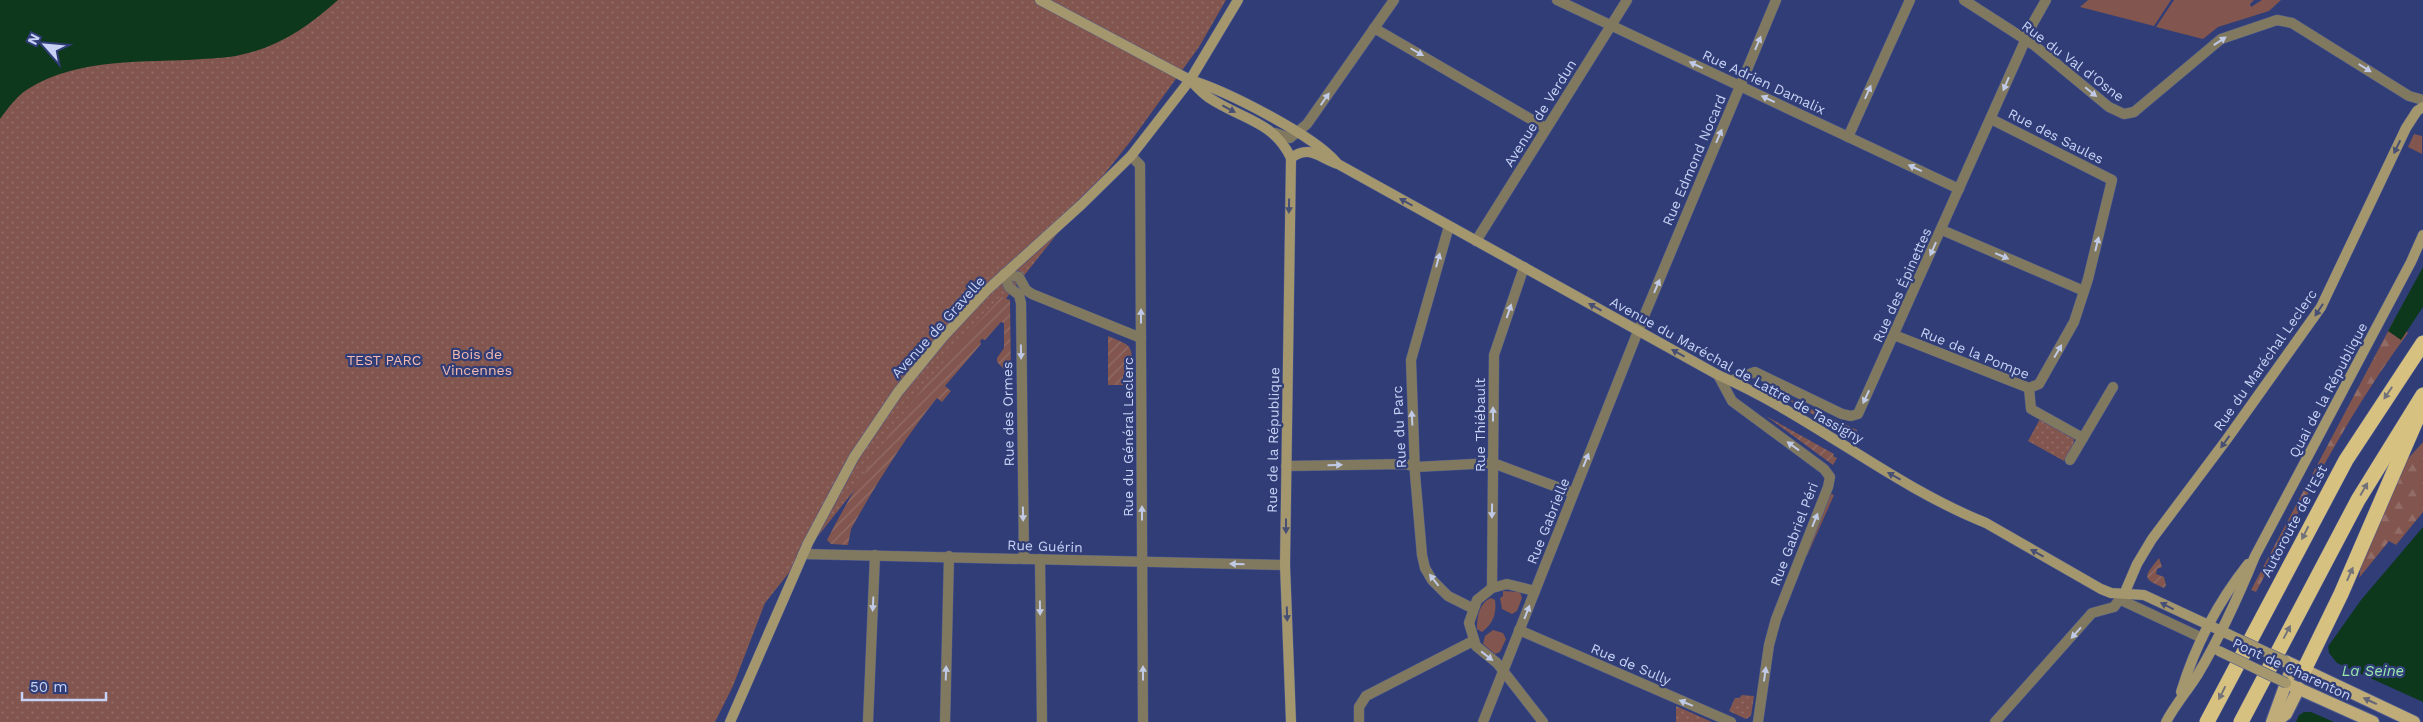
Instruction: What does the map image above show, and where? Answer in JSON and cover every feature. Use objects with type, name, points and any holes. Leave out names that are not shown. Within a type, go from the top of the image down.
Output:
[{"type":"highway","name":"Autoroute de l’Est","points":[[2207,722],[2336,475],[2419,348]]},
{"type":"highway","points":[[2240,722],[2358,500],[2423,395]]},
{"type":"highway","points":[[2291,671],[2329,618],[2423,406]]},
{"type":"main road","points":[[1040,0],[1190,80]]},
{"type":"main road","name":"Avenue de Gravelle","points":[[730,722],[750,680],[803,554],[854,457],[898,392],[959,319],[1004,274],[1081,206],[1131,156],[1190,80],[1238,0]]},
{"type":"main road","name":"Avenue du Maréchal de Lattre de Tassigny","points":[[1190,80],[1207,97],[1275,133],[1285,144],[1291,158],[1300,152],[1309,151],[1338,164],[1826,433],[1878,467],[1966,515],[1986,523],[2101,589],[2123,596],[2144,595],[2208,625]]},
{"type":"main road","name":"Avenue du Maréchal de Lattre de Tassigny","points":[[1190,80],[1213,86],[1296,135],[1307,139],[1328,153],[1338,164]]},
{"type":"main road","name":"Rue du Maréchal Leclerc","points":[[2123,596],[2137,564],[2152,538],[2227,439],[2321,307],[2406,128],[2417,111],[2423,107]]},
{"type":"main road","name":"Rue de la République","points":[[1291,158],[1285,565],[1291,722]]},
{"type":"main road","name":"Quai de la République","points":[[2178,700],[2215,649],[2224,632],[2254,556],[2412,262],[2423,235]]},
{"type":"main road","name":"Quai de la République","points":[[2178,700],[2189,664],[2208,625],[2219,605],[2254,556]]},
{"type":"main road","name":"Pont de Charenton","points":[[2208,625],[2224,632],[2291,671],[2299,688],[2373,722]]},
{"type":"main road","name":"Pont de Charenton","points":[[2202,638],[2215,649],[2291,671],[2414,722]]},
{"type":"main road","points":[[2273,722],[2291,671]]},
{"type":"main road","points":[[2273,722],[2286,714],[2299,688]]},
{"type":"main road","points":[[2166,722],[2178,700]]},
{"type":"street","points":[[1296,135],[1307,124],[1394,0]]},
{"type":"street","name":"Rue Adrien Damalix","points":[[1557,0],[1959,189]]},
{"type":"street","name":"Avenue de Verdun","points":[[1476,241],[1627,0]]},
{"type":"street","name":"Rue Edmond Nocard","points":[[1638,330],[1776,0]]},
{"type":"street","points":[[1848,137],[1910,0]]},
{"type":"street","name":"Rue du Val d'Osne","points":[[1964,0],[2026,40],[2109,107],[2124,114],[2134,112],[2221,39],[2277,20],[2292,23],[2409,96],[2423,100]]},
{"type":"street","name":"Rue des Épinettes","points":[[1730,381],[1755,372],[1842,414],[1851,416],[1858,414],[2026,40],[2046,0]]},
{"type":"street","points":[[1374,28],[1546,128]]},
{"type":"street","name":"Rue des Saules","points":[[1991,119],[2112,180],[2084,291]]},
{"type":"street","name":"Avenue du Maréchal de Lattre de Tassigny","points":[[1275,133],[1289,138],[1296,135]]},
{"type":"street","name":"Rue du Général Leclerc","points":[[1131,156],[1140,164],[1143,722]]},
{"type":"street","name":"Rue du Parc","points":[[1449,226],[1411,360],[1415,467],[1420,536],[1425,568],[1432,580],[1448,596],[1472,608]]},
{"type":"street","points":[[1942,230],[2084,291],[2074,322],[2039,384],[2029,388]]},
{"type":"street","name":"Rue Thiébault","points":[[1492,588],[1494,355],[1524,267]]},
{"type":"street","points":[[1004,274],[1009,287],[1024,295],[1141,338]]},
{"type":"street","name":"Rue des Ormes","points":[[1024,295],[1024,559]]},
{"type":"street","name":"Rue Gabrielle","points":[[1483,722],[1638,330]]},
{"type":"street","name":"Rue de la Pompe","points":[[1894,335],[2029,388],[2031,409],[2083,438]]},
{"type":"street","name":"Rue Gabriel Péri","points":[[1718,375],[1732,401],[1824,468],[1830,477],[1828,487],[1776,619],[1769,646],[1758,722]]},
{"type":"street","points":[[2070,460],[2113,387]]},
{"type":"street","points":[[1286,466],[1406,464],[1415,467],[1493,463],[1573,493]]},
{"type":"street","name":"Rue Guérin","points":[[803,554],[1285,565]]},
{"type":"street","points":[[868,722],[875,555]]},
{"type":"street","points":[[945,722],[949,556]]},
{"type":"street","points":[[1040,559],[1042,722]]},
{"type":"street","points":[[1535,591],[1507,584],[1492,588],[1481,596],[1472,608],[1469,623],[1473,641],[1481,652],[1497,663],[1543,722]]},
{"type":"street","points":[[1995,722],[2092,613],[2110,609],[2123,596],[2202,638]]},
{"type":"street","name":"Rue de Sully","points":[[1519,630],[1731,722]]},
{"type":"street","points":[[1360,722],[1359,707],[1366,696],[1473,641]]},
{"type":"green space","name":"Bois de Vincennes","points":[[0,0],[1226,0],[1199,47],[1133,138],[765,603],[733,686],[715,722],[0,722]]},
{"type":"green space","points":[[2088,0],[2171,0],[2154,26],[2080,7]]},
{"type":"green space","points":[[2174,0],[2254,0],[2250,4],[2251,7],[2262,0],[2281,0],[2269,11],[2218,27],[2203,39],[2156,27]]},
{"type":"green space","points":[[2414,134],[2422,136],[2422,154],[2408,147]]},
{"type":"green space","points":[[1002,297],[1010,300],[1011,376],[1004,376],[1004,369],[997,362],[997,358],[1004,348],[1004,323],[1001,322],[985,340],[982,339],[980,341],[981,344],[945,386],[951,391],[942,402],[937,398],[902,446],[851,529],[848,545],[831,544],[827,540],[845,506],[884,442],[951,353]]},
{"type":"green space","points":[[2394,320],[2408,333],[2386,363],[2346,427],[2256,592],[2251,590]]},
{"type":"green space","points":[[1108,336],[1123,343],[1130,349],[1132,375],[1123,375],[1123,385],[1108,385]]},
{"type":"green space","points":[[1778,394],[1857,430],[1855,436],[1847,431],[1845,433]]},
{"type":"green space","points":[[1766,416],[1834,454],[1833,456],[1837,458],[1833,465]]},
{"type":"green space","points":[[2040,419],[2074,439],[2073,447],[2064,461],[2028,441]]},
{"type":"green space","points":[[2423,442],[2423,512],[2396,545],[2389,541],[2359,578],[2361,567],[2405,462]]},
{"type":"green space","points":[[1831,494],[1834,495],[1807,556],[1806,552]]},
{"type":"green space","points":[[2159,558],[2162,567],[2157,569],[2156,574],[2164,577],[2166,585],[2164,588],[2151,582],[2147,576]]},
{"type":"green space","points":[[1503,591],[1520,592],[1522,598],[1517,611],[1512,614],[1502,609],[1500,598],[1503,596]]},
{"type":"green space","points":[[1491,598],[1495,600],[1495,614],[1489,625],[1482,632],[1477,629],[1478,615],[1484,603]]},
{"type":"green space","points":[[1493,630],[1503,633],[1506,639],[1500,652],[1495,654],[1483,644],[1485,636]]},
{"type":"green space","points":[[1742,695],[1754,696],[1751,716],[1746,719],[1729,711],[1735,698],[1739,698]]},
{"type":"green space","points":[[1676,706],[1712,722],[1676,722]]},
{"type":"water","points":[[0,0],[338,0],[305,27],[293,34],[268,47],[235,56],[90,66],[68,71],[28,89],[20,95],[0,119]]},
{"type":"water","points":[[2423,267],[2423,307],[2401,340],[2388,331]]},
{"type":"water","name":"La Seine","points":[[2423,527],[2423,722],[2296,722],[2327,648],[2361,600]]},
{"type":"pier","points":[[2328,644],[2329,653],[2337,663],[2423,702],[2423,722],[2334,722],[2311,712],[2304,712],[2295,718]]},
{"type":"park label","name":"TEST PARC","points":[[384,360]]}]
